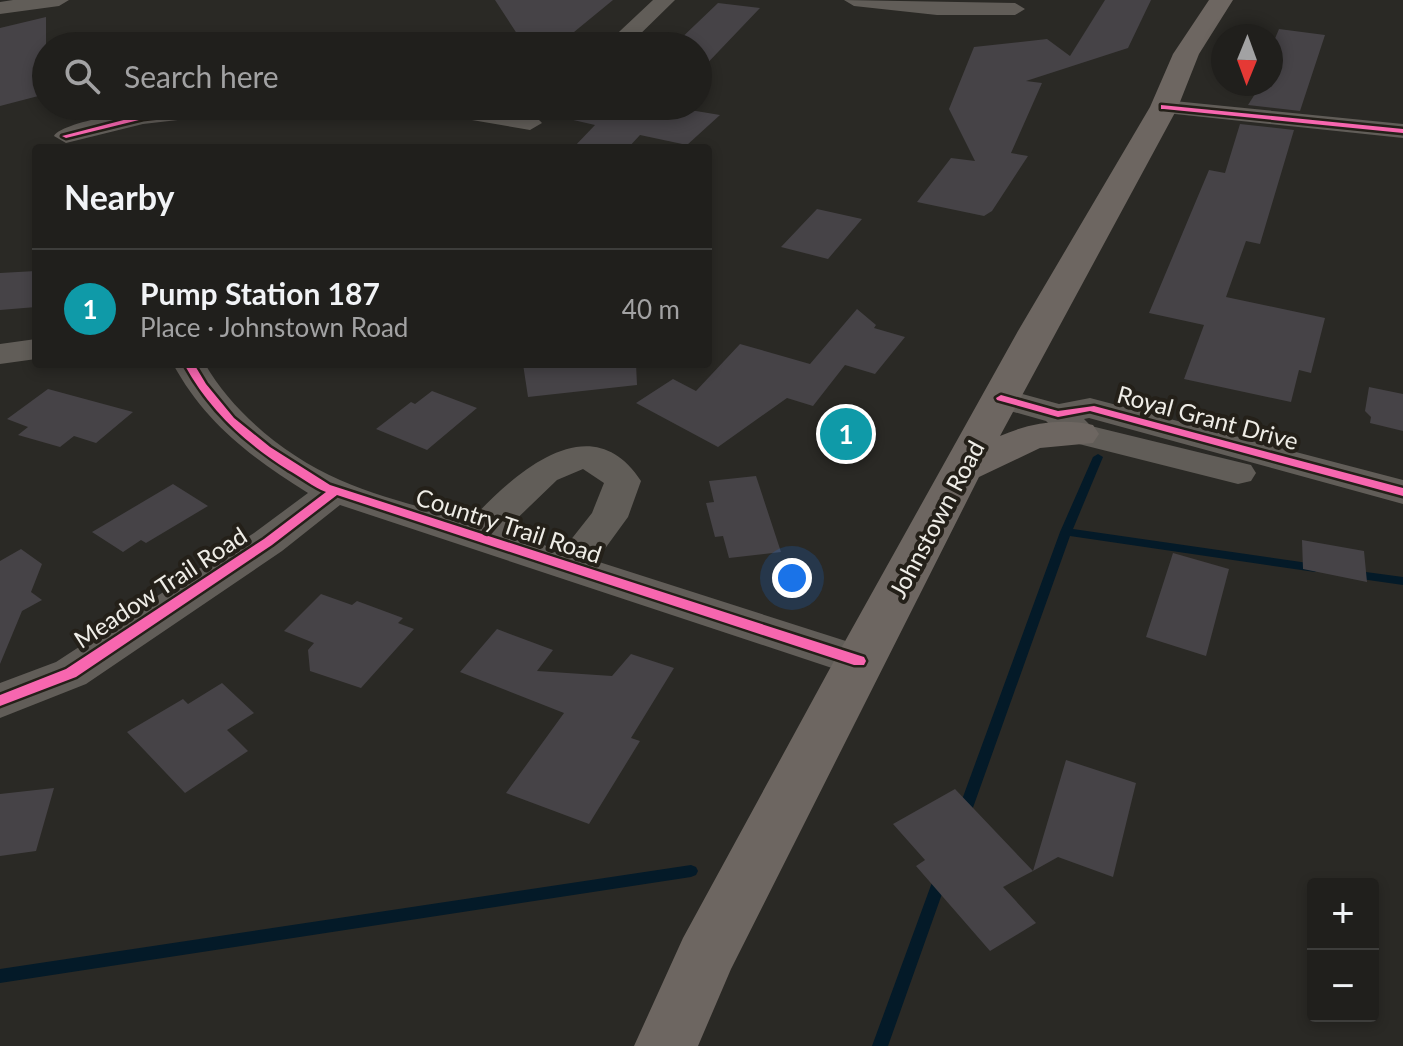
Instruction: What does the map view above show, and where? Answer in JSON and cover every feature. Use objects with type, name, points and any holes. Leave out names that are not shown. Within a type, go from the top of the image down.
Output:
[{"type":"main road","name":"Johnstown Road","points":[[666,1046],[705,958],[859,661],[1001,398],[1164,107],[1186,54],[1221,0]]},
{"type":"main road","points":[[963,468],[1033,436],[1069,424]]},
{"type":"street","points":[[0,8],[59,0]]},
{"type":"street","points":[[630,32],[665,0]]},
{"type":"street","points":[[854,0],[951,10],[1015,9]]},
{"type":"street","points":[[1164,107],[1403,131]]},
{"type":"street","points":[[66,136],[131,120]]},
{"type":"street","points":[[507,144],[533,120]]},
{"type":"street","points":[[0,354],[32,350]]},
{"type":"street","name":"Country Trail Road","points":[[191,368],[201,388],[230,423],[264,451],[335,491],[859,661]]},
{"type":"street","name":"Royal Grant Drive","points":[[1001,398],[1069,424],[1403,516]]},
{"type":"street","name":"Royal Grant Drive","points":[[1069,424],[1090,408],[1403,492]]},
{"type":"street","points":[[476,538],[549,465],[577,458],[595,460],[614,469],[623,481],[620,499],[604,527],[569,568]]},
{"type":"street","name":"Meadow Trail Road","points":[[0,701],[43,687],[71,673],[268,542],[335,491]]},
{"type":"building","points":[[495,0],[613,0],[574,32],[516,32]]},
{"type":"building","points":[[1105,0],[1151,0],[1128,48],[1026,81],[1042,83],[1011,153],[1028,156],[992,211],[984,216],[917,202],[951,158],[975,161],[949,109],[974,47],[1047,39],[1070,56]]},
{"type":"building","points":[[718,3],[760,8],[712,58],[712,32],[688,32]]},
{"type":"building","points":[[46,17],[46,32],[32,32],[32,98],[0,106],[0,28]]},
{"type":"building","points":[[1283,30],[1325,35],[1300,111],[1248,105],[1254,96],[1283,96]]},
{"type":"building","points":[[712,114],[720,115],[688,144],[640,135],[632,144],[577,144],[595,125],[573,120],[712,120]]},
{"type":"building","points":[[1240,124],[1294,130],[1260,244],[1246,241],[1226,297],[1325,318],[1311,373],[1299,370],[1291,402],[1184,379],[1204,325],[1149,313],[1209,170],[1225,173]]},
{"type":"building","points":[[817,209],[862,219],[828,259],[781,247]]},
{"type":"building","points":[[32,271],[32,307],[0,310],[0,273]]},
{"type":"building","points":[[857,309],[876,325],[874,328],[905,337],[875,374],[845,365],[813,406],[787,398],[718,447],[636,403],[673,379],[696,391],[740,344],[810,364]]},
{"type":"building","points":[[524,368],[636,368],[637,385],[528,397]]},
{"type":"building","points":[[1369,387],[1403,394],[1403,431],[1370,423],[1371,417],[1365,411]]},
{"type":"building","points":[[48,389],[133,412],[96,443],[74,436],[60,447],[18,435],[28,427],[7,419]]},
{"type":"building","points":[[432,391],[477,408],[427,450],[376,429],[411,402],[415,404]]},
{"type":"building","points":[[756,476],[781,552],[729,558],[723,536],[715,537],[706,503],[714,502],[709,481]]},
{"type":"building","points":[[173,484],[208,506],[146,543],[141,540],[123,552],[92,532]]},
{"type":"building","points":[[1302,540],[1364,551],[1367,582],[1303,569]]},
{"type":"building","points":[[21,549],[42,564],[31,592],[42,600],[22,611],[0,664],[0,561]]},
{"type":"building","points":[[1173,553],[1229,569],[1206,656],[1146,637]]},
{"type":"building","points":[[321,594],[352,605],[357,601],[403,618],[398,623],[414,629],[361,688],[310,671],[308,650],[314,643],[284,631]]},
{"type":"building","points":[[497,629],[553,650],[537,671],[612,676],[631,654],[674,668],[631,738],[640,741],[589,824],[506,793],[564,713],[460,672]]},
{"type":"building","points":[[222,683],[254,713],[227,730],[248,751],[185,793],[127,732],[183,699],[188,704]]},
{"type":"building","points":[[1066,760],[1136,783],[1113,877],[1058,857],[1033,871]]},
{"type":"building","points":[[54,788],[36,851],[0,856],[0,794]]},
{"type":"building","points":[[955,789],[1033,871],[1003,887],[1036,923],[990,951],[916,866],[925,860],[893,824]]},
{"type":"waterway","points":[[1066,532],[1098,457]]},
{"type":"waterway","points":[[963,816],[1066,532]]},
{"type":"waterway","points":[[1066,532],[1315,568]]},
{"type":"waterway","points":[[1351,574],[1403,581]]},
{"type":"waterway","points":[[0,976],[691,871]]},
{"type":"waterway","points":[[880,1046],[941,877]]},
{"type":"cycle path","points":[[1164,107],[1403,131]]},
{"type":"cycle path","points":[[66,136],[131,120]]},
{"type":"cycle path","points":[[191,368],[215,404],[231,421],[266,450],[326,488],[859,661]]},
{"type":"cycle path","points":[[1001,398],[1058,414],[1090,408],[1403,492]]},
{"type":"cycle path","points":[[0,701],[71,673],[268,542],[335,491]]},
{"type":"place","name":"Pump Station 187","points":[[846,434]]}]
